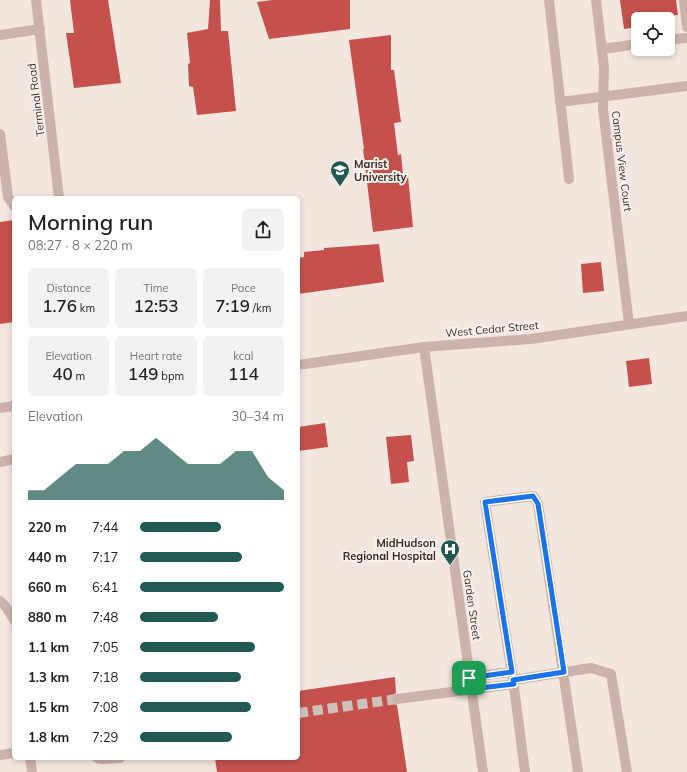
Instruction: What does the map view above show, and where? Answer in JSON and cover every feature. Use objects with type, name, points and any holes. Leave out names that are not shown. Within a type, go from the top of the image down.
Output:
[{"type":"street","name":"Terminal Road","points":[[36,0],[59,196]]},
{"type":"street","points":[[549,0],[569,179]]},
{"type":"street","name":"Campus View Court","points":[[596,0],[604,68],[603,109],[629,324]]},
{"type":"street","points":[[684,0],[687,27]]},
{"type":"street","points":[[0,35],[40,30]]},
{"type":"street","points":[[675,39],[687,38]]},
{"type":"street","points":[[602,49],[631,45]]},
{"type":"street","points":[[560,102],[687,86]]},
{"type":"street","points":[[0,134],[8,197],[12,203]]},
{"type":"street","name":"West Cedar Street","points":[[300,365],[424,347],[531,339],[687,316]]},
{"type":"street","name":"Garden Street","points":[[424,347],[483,772]]},
{"type":"street","points":[[0,408],[12,406]]},
{"type":"street","points":[[0,462],[12,459]]},
{"type":"street","points":[[525,772],[513,679],[485,502],[533,496],[538,504],[578,772]]},
{"type":"street","points":[[0,601],[12,617]]},
{"type":"street","points":[[397,699],[471,689],[513,679],[591,668],[611,674],[627,772]]},
{"type":"street","points":[[469,678],[513,679]]},
{"type":"street","points":[[0,755],[12,753]]},
{"type":"street","points":[[30,760],[32,772]]},
{"type":"building","points":[[70,0],[108,0],[121,83],[74,88],[66,33],[74,33]]},
{"type":"building","points":[[210,0],[220,0],[221,31],[228,31],[236,111],[197,115],[193,87],[189,86],[188,64],[190,63],[187,33],[208,29]]},
{"type":"building","points":[[272,0],[350,0],[350,29],[269,39],[257,2]]},
{"type":"building","points":[[620,0],[676,0],[678,15],[675,15],[675,12],[631,12],[631,28],[624,29]]},
{"type":"building","points":[[391,35],[391,70],[394,70],[401,122],[394,123],[398,155],[401,154],[403,175],[408,176],[413,227],[373,232],[364,149],[349,40]]},
{"type":"building","points":[[12,220],[12,322],[0,324],[0,222]]},
{"type":"building","points":[[379,244],[384,282],[300,294],[300,258],[304,257],[304,252],[324,250],[324,248]]},
{"type":"building","points":[[601,262],[604,291],[583,293],[581,264]]},
{"type":"building","points":[[649,358],[652,384],[629,387],[626,361]]},
{"type":"building","points":[[325,423],[328,447],[300,451],[300,427]]},
{"type":"building","points":[[411,435],[414,461],[407,462],[409,482],[391,484],[386,437]]},
{"type":"building","points":[[395,677],[396,693],[391,696],[391,700],[392,703],[397,705],[407,772],[217,772],[215,760],[300,760],[300,691]]},
{"type":"tunnel","points":[[300,713],[397,699]]},
{"type":"place","name":"Marist University","points":[[340,187]]},
{"type":"place","name":"MidHudson Regional Hospital","points":[[450,566]]},
{"type":"route","points":[[533,496],[538,504],[564,672],[513,680],[514,684],[500,687],[471,689],[469,678],[512,672],[485,502],[533,496]]}]
